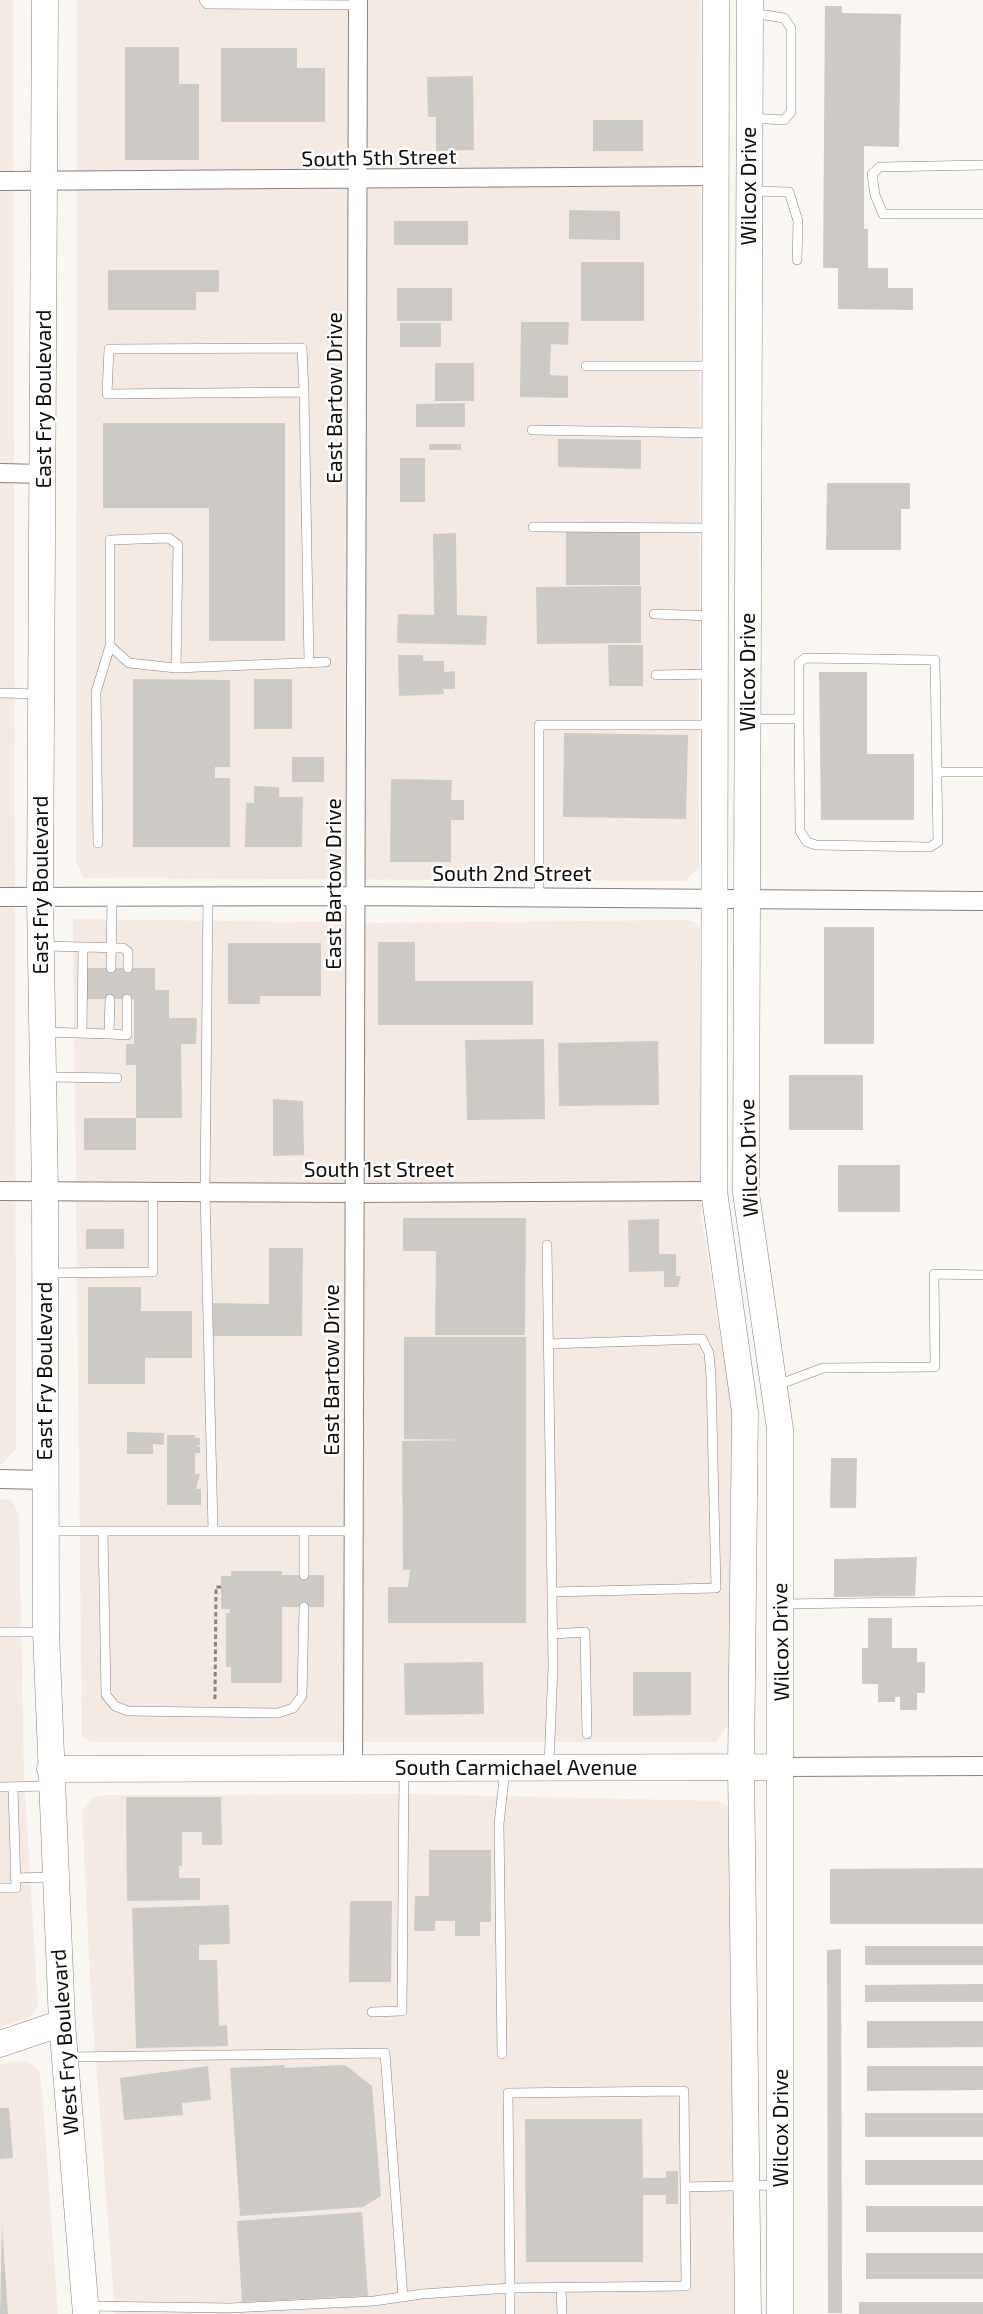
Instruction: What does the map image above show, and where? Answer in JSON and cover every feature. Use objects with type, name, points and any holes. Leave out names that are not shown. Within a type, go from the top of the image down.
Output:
[{"type":"street","name":"East Fry Boulevard","points":[[45,0],[40,897],[45,1191],[45,1632],[50,1778]]},
{"type":"street","name":"Wilcox Drive","points":[[716,0],[714,1191],[745,1412],[741,1767],[748,2314]]},
{"type":"street","name":"East Bartow Drive","points":[[353,1768],[358,2]]},
{"type":"street","name":"Wilcox Drive","points":[[750,6],[746,1193],[780,1429],[782,1767],[780,2314]]},
{"type":"street","name":"South 5th Street","points":[[0,181],[358,181],[716,176]]},
{"type":"street","points":[[0,473],[44,474]]},
{"type":"street","name":"South 2nd Street","points":[[0,897],[357,896],[983,901]]},
{"type":"street","name":"South 1st Street","points":[[0,1191],[355,1193],[714,1191]]},
{"type":"street","points":[[0,1479],[45,1480]]},
{"type":"street","name":"South Carmichael Avenue","points":[[50,1778],[353,1768],[983,1766]]},
{"type":"street","name":"West Fry Boulevard","points":[[50,1778],[62,2023],[85,2310]]},
{"type":"street","points":[[0,2043],[62,2023]]},
{"type":"lane","points":[[204,0],[207,4],[358,2]]},
{"type":"lane","points":[[749,118],[784,120],[792,112],[791,28],[784,18],[750,6]]},
{"type":"lane","points":[[983,165],[880,167],[872,174],[875,195],[883,214],[983,214]]},
{"type":"lane","points":[[748,191],[789,192],[798,221],[797,260]]},
{"type":"lane","points":[[304,392],[107,394],[109,349],[302,348],[304,392],[309,663]]},
{"type":"lane","points":[[586,366],[716,366]]},
{"type":"lane","points":[[532,430],[715,433]]},
{"type":"lane","points":[[532,526],[715,528]]},
{"type":"lane","points":[[98,843],[96,692],[110,646],[110,540],[169,538],[178,545],[176,668]]},
{"type":"lane","points":[[654,614],[715,616]]},
{"type":"lane","points":[[110,646],[129,663],[176,668],[326,662]]},
{"type":"lane","points":[[805,658],[935,660],[938,842],[930,847],[816,845],[807,842],[800,831],[800,719],[799,663],[805,658]]},
{"type":"lane","points":[[656,675],[715,674]]},
{"type":"lane","points":[[0,693],[42,694]]},
{"type":"lane","points":[[748,719],[800,719]]},
{"type":"lane","points":[[539,897],[539,725],[715,725]]},
{"type":"lane","points":[[937,772],[983,772]]},
{"type":"lane","points":[[208,896],[205,1192],[213,1532]]},
{"type":"lane","points":[[111,968],[112,897]]},
{"type":"lane","points":[[41,946],[123,948],[128,952],[128,968]]},
{"type":"lane","points":[[82,1033],[84,947]]},
{"type":"lane","points":[[109,1034],[110,999]]},
{"type":"lane","points":[[42,1032],[127,1035],[127,999]]},
{"type":"lane","points":[[43,1077],[117,1078]]},
{"type":"lane","points":[[45,1273],[153,1272],[153,1192]]},
{"type":"lane","points":[[547,1245],[553,1634],[548,1767]]},
{"type":"lane","points":[[775,1386],[823,1368],[935,1367],[934,1274],[983,1275]]},
{"type":"lane","points":[[548,1344],[702,1339],[709,1353],[711,1377],[716,1588],[552,1592]]},
{"type":"lane","points":[[45,1531],[354,1532]]},
{"type":"lane","points":[[104,1531],[106,1695],[115,1706],[128,1711],[278,1713],[293,1708],[302,1696],[304,1607]]},
{"type":"lane","points":[[304,1532],[304,1575]]},
{"type":"lane","points":[[780,1604],[983,1601]]},
{"type":"lane","points":[[0,1632],[45,1632]]},
{"type":"lane","points":[[553,1634],[585,1632],[587,1734]]},
{"type":"lane","points":[[372,2012],[402,2011],[404,1768]]},
{"type":"lane","points":[[502,2054],[499,1824],[505,1768]]},
{"type":"lane","points":[[0,1787],[13,1787],[50,1778]]},
{"type":"lane","points":[[0,1888],[16,1887],[13,1787]]},
{"type":"lane","points":[[15,1878],[55,1877]]},
{"type":"lane","points":[[65,2057],[385,2053],[403,2297]]},
{"type":"lane","points":[[85,2310],[230,2308],[374,2301],[510,2288],[686,2286],[684,2091],[508,2093],[510,2288],[510,2314]]},
{"type":"lane","points":[[685,2187],[781,2185]]},
{"type":"lane","points":[[561,2288],[562,2314]]},
{"type":"path","points":[[215,1713],[216,1587],[222,1587]]},
{"type":"shaded area","points":[[0,0],[13,0],[16,1449],[2,1464],[0,1464]]},
{"type":"shaded area","points":[[77,0],[700,0],[699,868],[685,881],[83,878],[76,860]]},
{"type":"shaded area","points":[[73,919],[380,923],[687,920],[695,922],[700,930],[701,1216],[734,1421],[731,1720],[716,1742],[91,1742],[82,1736]]},
{"type":"shaded area","points":[[0,1499],[12,1500],[19,1515],[24,1777],[38,2006],[31,2016],[0,2027]]},
{"type":"shaded area","points":[[412,1794],[717,1801],[727,1805],[732,1814],[735,2314],[115,2314],[91,1995],[82,1811],[93,1797],[106,1795]]},
{"type":"shaded area","points":[[14,2061],[28,2062],[39,2071],[58,2314],[0,2314],[0,2065]]},
{"type":"building","points":[[825,6],[842,6],[842,13],[901,14],[899,147],[864,146],[864,229],[868,229],[868,268],[888,268],[888,288],[913,288],[913,310],[838,309],[838,268],[823,268]]},
{"type":"building","points":[[125,47],[179,47],[179,84],[199,84],[199,160],[125,160]]},
{"type":"building","points":[[221,48],[297,48],[297,68],[325,68],[325,122],[221,122]]},
{"type":"building","points":[[473,76],[474,150],[436,151],[436,117],[428,117],[427,77]]},
{"type":"building","points":[[593,120],[643,120],[643,151],[593,151]]},
{"type":"building","points":[[569,210],[620,211],[620,240],[569,239]]},
{"type":"building","points":[[394,221],[468,221],[468,245],[394,245]]},
{"type":"building","points":[[581,262],[644,262],[644,321],[581,321]]},
{"type":"building","points":[[108,270],[219,270],[219,292],[196,292],[196,310],[108,310]]},
{"type":"building","points":[[397,288],[452,288],[452,321],[397,321]]},
{"type":"building","points":[[521,322],[569,322],[568,345],[551,344],[550,375],[568,376],[568,398],[520,397]]},
{"type":"building","points":[[400,323],[441,323],[441,347],[400,347]]},
{"type":"building","points":[[435,363],[474,363],[474,401],[435,401]]},
{"type":"building","points":[[465,403],[465,427],[416,427],[416,404]]},
{"type":"building","points":[[103,423],[285,423],[285,641],[209,641],[209,508],[103,508]]},
{"type":"building","points":[[558,439],[641,440],[641,469],[558,467]]},
{"type":"building","points":[[429,444],[461,444],[461,450],[429,450]]},
{"type":"building","points":[[400,458],[425,458],[425,502],[400,502]]},
{"type":"building","points":[[827,483],[910,483],[910,509],[901,509],[901,550],[826,550]]},
{"type":"building","points":[[566,530],[640,530],[640,585],[566,585]]},
{"type":"building","points":[[456,533],[457,615],[487,616],[486,645],[397,643],[398,614],[434,615],[433,534]]},
{"type":"building","points":[[641,586],[641,643],[537,644],[536,587]]},
{"type":"building","points":[[608,645],[643,645],[643,686],[609,686]]},
{"type":"building","points":[[398,655],[423,655],[423,661],[444,661],[444,672],[455,671],[455,689],[443,689],[444,694],[399,696]]},
{"type":"building","points":[[819,672],[867,672],[867,754],[914,754],[914,820],[821,820]]},
{"type":"building","points":[[133,679],[230,680],[230,767],[215,767],[215,778],[230,778],[230,847],[133,847]]},
{"type":"building","points":[[254,679],[292,679],[292,729],[254,729]]},
{"type":"building","points":[[564,733],[688,735],[686,819],[563,817]]},
{"type":"building","points":[[292,757],[324,757],[324,782],[292,782]]},
{"type":"building","points":[[391,779],[452,780],[451,800],[464,800],[464,820],[451,820],[451,862],[390,862]]},
{"type":"building","points":[[254,786],[279,787],[279,797],[303,797],[302,847],[245,847],[246,803],[254,803]]},
{"type":"building","points":[[824,927],[874,927],[874,1044],[824,1044]]},
{"type":"building","points":[[378,942],[415,942],[415,981],[533,981],[533,1025],[378,1025]]},
{"type":"building","points":[[228,943],[321,943],[321,996],[260,996],[260,1004],[228,1004]]},
{"type":"building","points":[[87,968],[155,968],[155,990],[169,990],[169,1018],[197,1018],[196,1044],[181,1044],[182,1118],[136,1118],[136,1065],[126,1065],[126,1044],[134,1044],[134,999],[87,999]]},
{"type":"building","points":[[544,1039],[545,1119],[467,1120],[465,1040]]},
{"type":"building","points":[[658,1041],[659,1105],[559,1106],[558,1043]]},
{"type":"building","points":[[789,1075],[863,1075],[863,1130],[789,1130]]},
{"type":"building","points":[[273,1099],[303,1101],[304,1155],[273,1156]]},
{"type":"building","points":[[84,1118],[136,1118],[136,1150],[84,1150]]},
{"type":"building","points":[[838,1165],[900,1165],[900,1212],[838,1212]]},
{"type":"building","points":[[403,1218],[526,1218],[525,1335],[435,1335],[436,1251],[403,1251]]},
{"type":"building","points":[[659,1219],[659,1254],[676,1254],[676,1276],[681,1276],[678,1287],[664,1287],[664,1271],[629,1272],[628,1220]]},
{"type":"building","points":[[86,1229],[124,1229],[124,1249],[86,1249]]},
{"type":"building","points":[[269,1248],[303,1248],[302,1336],[212,1336],[213,1303],[269,1304]]},
{"type":"building","points":[[88,1287],[141,1287],[141,1311],[192,1311],[192,1358],[145,1358],[145,1384],[88,1384]]},
{"type":"building","points":[[404,1337],[526,1337],[526,1623],[388,1623],[388,1587],[408,1587],[410,1570],[403,1570],[402,1441],[469,1440],[404,1439]]},
{"type":"building","points":[[127,1432],[164,1433],[164,1445],[153,1444],[153,1454],[127,1454]]},
{"type":"building","points":[[167,1435],[195,1435],[195,1438],[200,1438],[200,1445],[195,1445],[200,1447],[200,1453],[195,1453],[195,1474],[200,1474],[196,1489],[201,1489],[201,1505],[167,1505]]},
{"type":"building","points":[[831,1458],[857,1458],[856,1508],[830,1508]]},
{"type":"building","points":[[917,1557],[915,1596],[834,1597],[834,1559]]},
{"type":"building","points":[[231,1571],[282,1571],[282,1575],[324,1575],[324,1607],[282,1607],[282,1683],[231,1683],[231,1667],[226,1667],[226,1613],[230,1613],[230,1609],[221,1609],[221,1576],[231,1576]]},
{"type":"building","points":[[868,1618],[892,1618],[892,1648],[917,1648],[917,1662],[925,1662],[925,1693],[917,1693],[917,1710],[900,1710],[900,1697],[895,1697],[895,1702],[878,1702],[878,1684],[862,1684],[862,1648],[868,1648]]},
{"type":"building","points":[[483,1662],[484,1714],[405,1715],[404,1663]]},
{"type":"building","points":[[633,1672],[691,1672],[691,1715],[633,1716]]},
{"type":"building","points":[[126,1797],[221,1797],[222,1845],[202,1845],[202,1832],[182,1832],[182,1866],[179,1866],[179,1878],[200,1878],[200,1900],[127,1901]]},
{"type":"building","points":[[429,1850],[491,1850],[491,1922],[480,1922],[480,1936],[455,1936],[455,1921],[435,1921],[435,1931],[414,1931],[415,1896],[429,1896]]},
{"type":"building","points":[[983,1868],[983,1924],[830,1924],[830,1869]]},
{"type":"building","points":[[350,1901],[392,1901],[391,1982],[349,1982]]},
{"type":"building","points":[[229,1905],[230,1944],[199,1945],[199,1960],[217,1960],[219,2026],[227,2025],[228,2046],[136,2048],[132,1908]]},
{"type":"building","points":[[865,1946],[983,1946],[983,1965],[865,1965]]},
{"type":"building","points":[[841,1949],[842,2313],[828,2313],[827,1950]]},
{"type":"building","points":[[983,1984],[983,2002],[865,2002],[865,1985]]},
{"type":"building","points":[[867,2021],[983,2021],[983,2047],[867,2048]]},
{"type":"building","points":[[284,2065],[285,2068],[345,2065],[372,2086],[381,2196],[363,2207],[240,2216],[230,2068]]},
{"type":"building","points":[[208,2066],[211,2100],[182,2103],[183,2115],[124,2120],[120,2078]]},
{"type":"building","points":[[867,2066],[983,2066],[983,2090],[867,2091]]},
{"type":"building","points":[[0,2108],[9,2108],[13,2158],[0,2159]]},
{"type":"building","points":[[865,2113],[983,2113],[983,2137],[865,2137]]},
{"type":"building","points":[[525,2119],[642,2119],[643,2178],[666,2178],[666,2171],[678,2171],[678,2204],[666,2204],[666,2195],[643,2195],[643,2262],[526,2262]]},
{"type":"building","points":[[865,2160],[983,2160],[983,2185],[865,2185]]},
{"type":"building","points":[[866,2206],[983,2206],[983,2232],[866,2232]]},
{"type":"building","points":[[362,2212],[368,2296],[242,2302],[237,2221]]},
{"type":"building","points":[[2,2224],[8,2314],[0,2314]]},
{"type":"building","points":[[866,2253],[983,2253],[983,2279],[866,2279]]},
{"type":"building","points":[[859,2302],[983,2302],[983,2314],[859,2314]]}]
